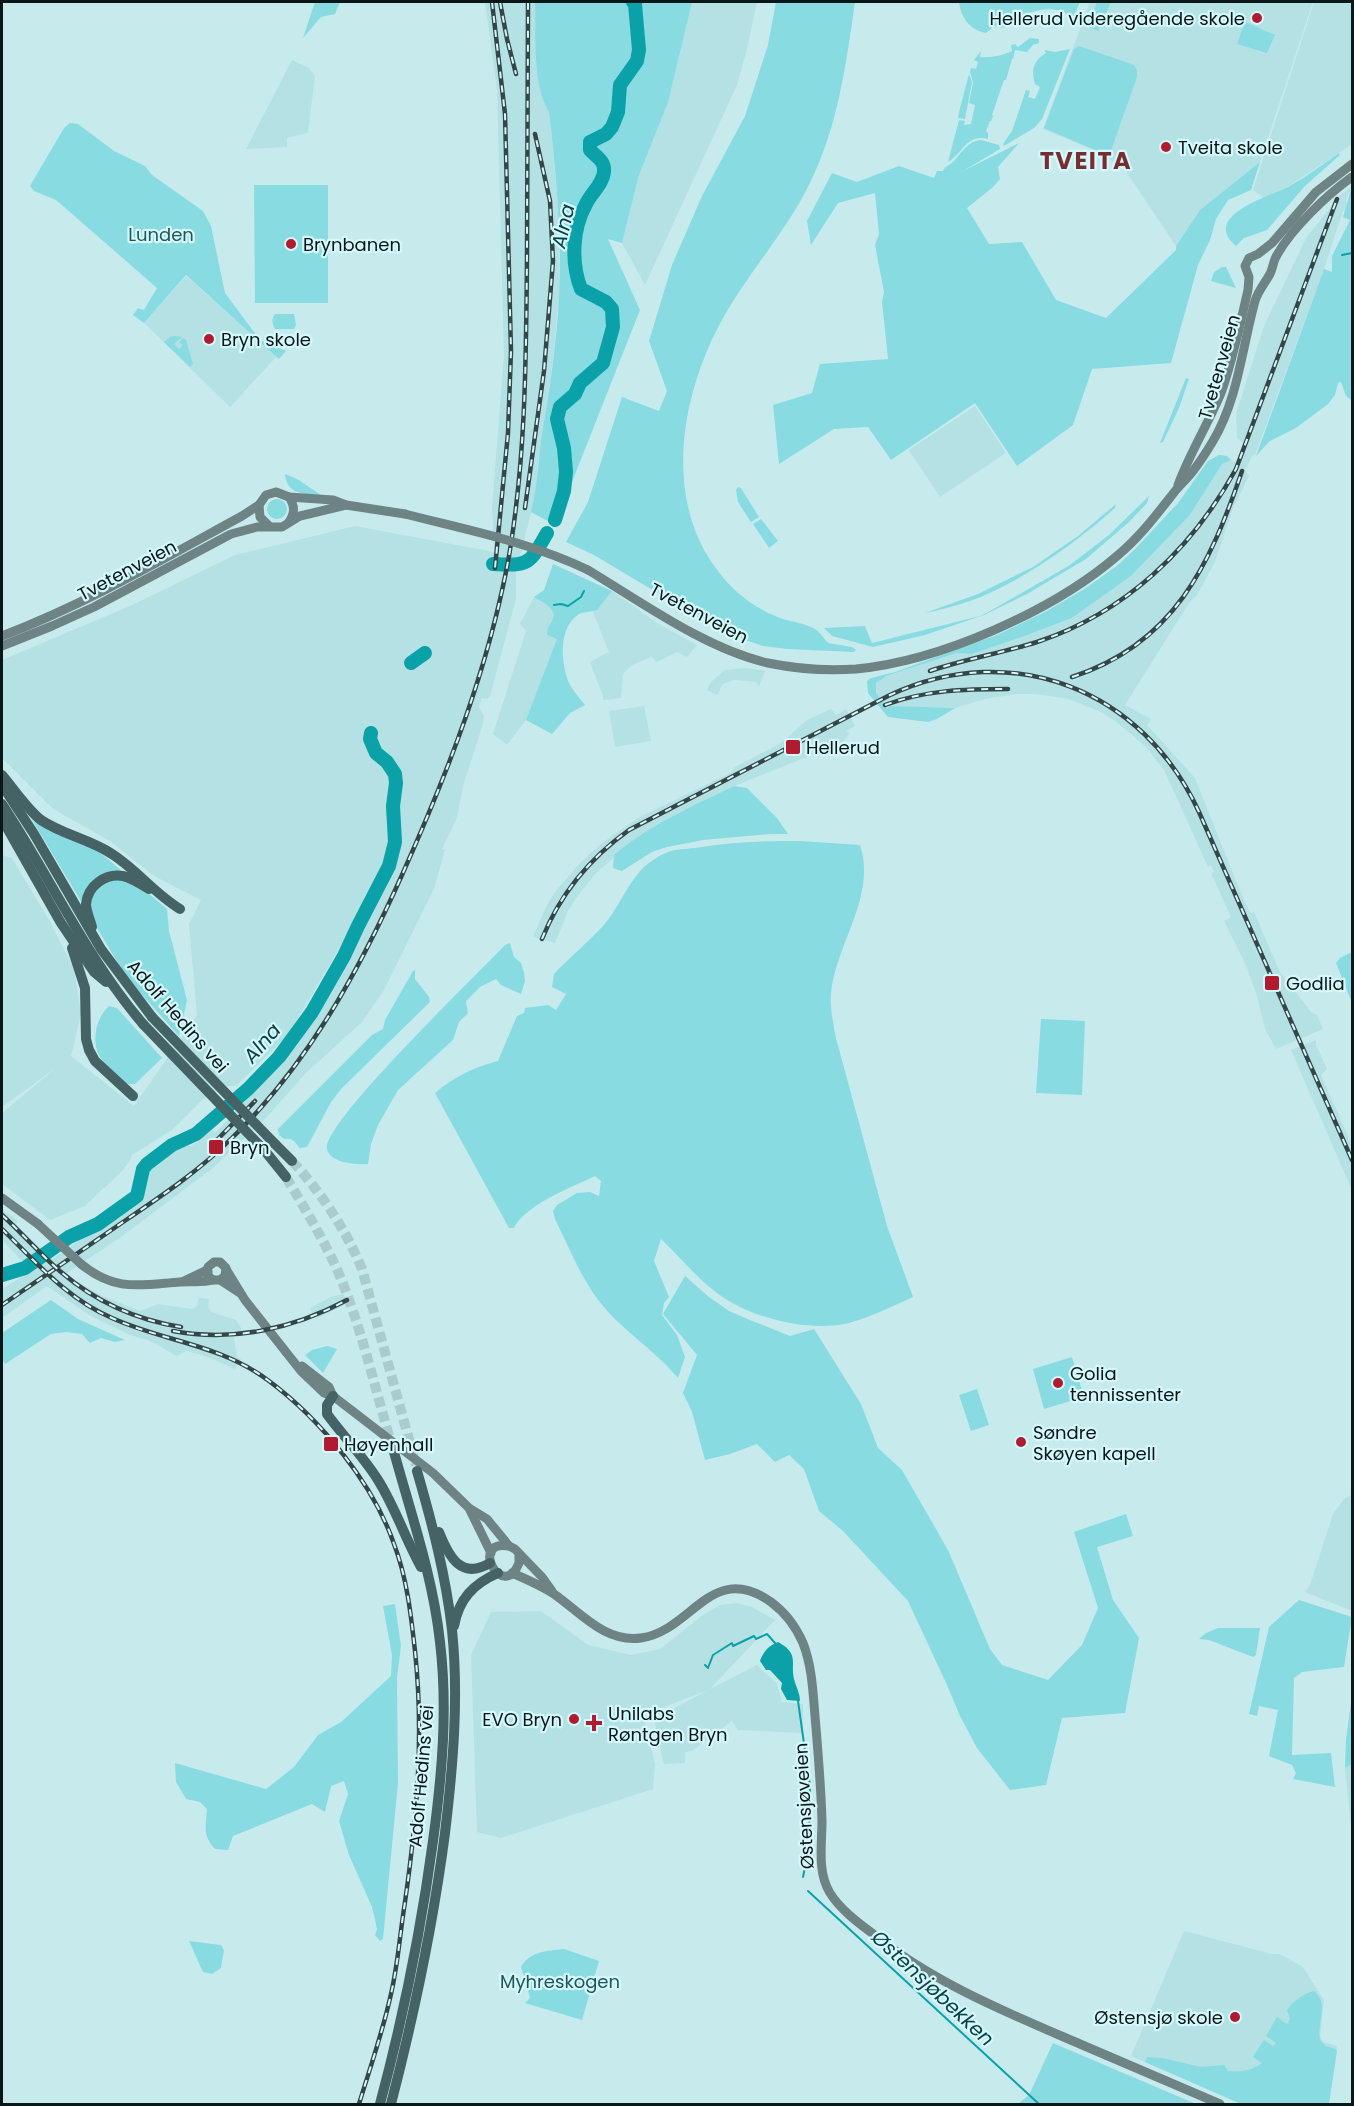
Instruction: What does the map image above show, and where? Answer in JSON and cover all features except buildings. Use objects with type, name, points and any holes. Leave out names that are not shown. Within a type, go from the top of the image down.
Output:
[{"type":"highway","points":[[2,774],[40,819],[110,852],[131,867],[156,892],[180,909]]},
{"type":"highway","name":"Adolf Hedins vei","points":[[2,785],[34,834],[101,949],[148,1020],[286,1177]]},
{"type":"highway","name":"Adolf Hedins vei","points":[[2,804],[82,940],[116,989],[292,1161]]},
{"type":"highway","points":[[2,819],[61,924],[94,972],[116,989]]},
{"type":"highway","points":[[2,838],[12,844],[24,860]]},
{"type":"highway","points":[[101,949],[86,908],[89,893],[94,886],[103,879],[122,876],[156,892]]},
{"type":"highway","points":[[61,924],[83,980],[86,997],[86,1039],[90,1054],[133,1096]]},
{"type":"highway","points":[[333,1396],[326,1408],[328,1416],[378,1480],[394,1507],[410,1547],[429,1582]]},
{"type":"highway","name":"Adolf Hedins vei","points":[[380,2104],[398,2032],[429,1875],[444,1729],[440,1640],[429,1582],[394,1452]]},
{"type":"highway","name":"Adolf Hedins vei","points":[[391,2104],[419,1986],[442,1854],[453,1767],[455,1729],[452,1632],[438,1550],[417,1471]]},
{"type":"highway","points":[[422,1486],[443,1543],[453,1560],[463,1567],[474,1570],[490,1558]]},
{"type":"highway","points":[[452,1632],[456,1616],[469,1591],[483,1580],[498,1574]]},
{"type":"main road","name":"Tvetenveien","points":[[1176,490],[1184,468],[1222,390],[1245,301],[1249,277],[1245,270],[1246,262],[1272,243],[1316,192],[1353,164]]},
{"type":"main road","name":"Tvetenveien","points":[[2,636],[89,599],[259,505],[262,499],[271,492],[281,492],[289,497],[333,500],[346,505],[405,514],[556,555],[588,570],[700,636],[737,654],[767,662],[801,668],[839,670],[872,667],[965,641],[1015,620],[1063,594],[1128,547],[1151,523],[1193,472],[1224,418],[1241,365],[1255,303],[1270,274],[1272,265],[1292,234],[1325,199],[1353,177]]},
{"type":"main road","points":[[1258,254],[1267,257],[1272,265]]},
{"type":"main road","points":[[1249,277],[1258,281],[1266,278]]},
{"type":"main road","points":[[289,497],[294,512],[289,522]]},
{"type":"main road","points":[[259,505],[260,517],[268,526]]},
{"type":"main road","name":"Tvetenveien","points":[[2,646],[94,607],[231,534],[268,526],[277,527],[300,516],[346,505]]},
{"type":"main road","points":[[2,1198],[38,1224],[95,1275],[115,1284],[135,1286],[197,1283],[217,1280],[225,1276],[226,1269]]},
{"type":"main road","points":[[241,1294],[208,1276],[209,1265],[217,1261],[223,1263],[241,1294],[316,1387],[333,1396],[433,1473],[469,1508],[487,1520],[519,1555],[519,1563],[512,1573],[504,1575],[494,1571],[469,1508]]},
{"type":"main road","points":[[182,1282],[207,1270]]},
{"type":"main road","points":[[490,1558],[499,1546],[509,1546]]},
{"type":"main road","name":"Østensjøveien","points":[[519,1555],[542,1577],[553,1593]]},
{"type":"main road","name":"Østensjøveien","points":[[512,1573],[553,1593],[597,1628],[612,1635],[627,1638],[649,1636],[668,1629],[701,1601],[723,1591],[746,1591],[761,1596],[774,1605],[794,1626],[807,1655],[813,1694],[820,1778],[822,1866],[827,1887],[839,1904],[895,1952],[948,1984],[1034,2024],[1220,2104]]},
{"type":"shaded area","points":[[485,2],[535,2],[536,62],[544,103],[549,112],[559,213],[559,295],[535,498],[516,572],[516,599],[490,696],[487,699],[482,698],[479,707],[484,716],[483,724],[464,783],[456,820],[442,849],[445,850],[434,889],[384,990],[362,1022],[306,1073],[264,1120],[213,1168],[121,1237],[67,1273],[77,1282],[103,1296],[140,1311],[158,1304],[193,1309],[197,1306],[199,1298],[209,1299],[208,1307],[211,1312],[236,1320],[244,1333],[234,1337],[237,1357],[241,1359],[235,1369],[205,1356],[186,1351],[177,1356],[148,1340],[130,1335],[89,1315],[47,1286],[2,1318],[2,1289],[32,1271],[2,1240],[2,1209],[18,1221],[16,1224],[21,1230],[52,1259],[139,1200],[146,1185],[147,1173],[169,1151],[180,1146],[191,1146],[213,1130],[216,1132],[282,1062],[321,1008],[372,912],[402,842],[288,1035],[236,1086],[228,1086],[202,1100],[172,1130],[132,1155],[122,1171],[85,1206],[50,1220],[2,1184],[2,1113],[57,1067],[2,1107],[2,855],[12,858],[49,920],[74,969],[81,1014],[71,1056],[134,1106],[197,1015],[189,924],[201,900],[154,876],[110,841],[53,809],[2,758],[2,660],[130,606],[235,555],[355,526],[494,552],[492,507],[504,356],[497,90]]},
{"type":"shaded area","points":[[691,2],[757,2],[737,85],[645,285],[622,243],[639,175]]},
{"type":"shaded area","points":[[1090,2],[1313,2],[1260,162],[1200,210],[1176,246],[1125,170],[1103,154],[1043,129]]},
{"type":"shaded area","points":[[1314,2],[1352,2],[1352,144],[1289,186],[1264,198],[1253,190]]},
{"type":"shaded area","points":[[292,60],[309,68],[315,76],[308,133],[287,138],[287,147],[246,149]]},
{"type":"shaded area","points":[[1352,186],[1324,269],[1255,455],[1253,454],[1245,471],[1249,476],[1233,508],[1215,562],[1197,595],[1189,603],[1125,705],[1151,719],[1147,725],[1195,778],[1239,888],[1250,913],[1254,912],[1280,972],[1312,1013],[1317,1015],[1323,1029],[1276,1049],[1265,1029],[1246,965],[1224,921],[1231,917],[1211,873],[1214,872],[1212,867],[1211,865],[1208,867],[1164,770],[1146,747],[1103,713],[1069,699],[1017,694],[985,699],[955,708],[892,706],[887,708],[875,686],[886,676],[957,653],[972,654],[1072,618],[1131,576],[1174,532],[1190,515],[1222,464],[1231,460],[1236,462],[1244,444],[1237,438],[1236,414],[1264,326],[1306,238],[1334,200]]},
{"type":"shaded area","name":"Bryn skole","points":[[186,276],[277,356],[230,407],[144,323]]},
{"type":"shaded area","points":[[975,406],[1006,453],[940,497],[909,450]]},
{"type":"shaded area","points":[[612,591],[657,623],[697,645],[687,657],[677,652],[657,662],[651,657],[632,665],[623,674],[621,698],[603,700],[590,662],[609,652],[593,612]]},
{"type":"shaded area","points":[[534,597],[554,612],[555,617],[547,635],[558,639],[526,720],[507,745],[493,734],[526,631],[520,624]]},
{"type":"shaded area","points":[[746,668],[765,671],[759,686],[756,682],[734,680],[723,684],[717,695],[707,690],[711,682],[725,670]]},
{"type":"shaded area","points":[[644,706],[651,741],[615,747],[609,711]]},
{"type":"shaded area","points":[[831,709],[836,715],[846,709],[855,726],[846,731],[850,733],[842,743],[734,786],[679,813],[637,838],[596,873],[577,897],[568,911],[555,943],[533,937],[554,893],[581,862],[602,843],[638,818],[732,772],[735,767],[781,743],[807,720]]},
{"type":"shaded area","points":[[1316,1040],[1327,1069],[1321,1075],[1352,1145],[1352,1190],[1291,1050]]},
{"type":"shaded area","points":[[343,1294],[347,1299],[343,1306],[315,1319],[310,1308],[331,1297]]},
{"type":"shaded area","points":[[1352,1495],[1352,1611],[1305,1592],[1310,1585],[1333,1514],[1345,1498]]},
{"type":"shaded area","points":[[737,1603],[752,1607],[775,1620],[710,1689],[757,1665],[777,1684],[782,1702],[803,1704],[803,1733],[738,1730],[732,1721],[692,1751],[685,1752],[685,1763],[664,1764],[654,1719],[706,1691],[643,1715],[655,1764],[653,1789],[501,1838],[477,1832],[471,1655],[491,1612],[541,1611],[588,1645],[631,1655],[660,1649],[703,1615],[720,1605]]},
{"type":"shaded area","points":[[778,1642],[792,1654],[794,1679],[800,1701],[787,1700],[781,1689],[782,1683],[770,1670],[766,1670],[760,1661],[767,1649]]},
{"type":"shaded area","points":[[1352,1764],[1352,1835],[1345,1768]]},
{"type":"shaded area","name":"Østensjø skole","points":[[1184,1931],[1272,1954],[1280,1954],[1303,1967],[1324,2000],[1320,2036],[1323,2042],[1337,2046],[1327,2104],[1243,2104],[1131,2056]]},
{"type":"green space","points":[[315,2],[340,2],[335,14],[321,17],[303,38]]},
{"type":"green space","points":[[535,2],[692,2],[668,102],[639,175],[622,243],[608,239],[640,310],[555,525],[531,512],[555,349],[560,272],[556,180],[549,112],[537,74]]},
{"type":"green space","points":[[776,2],[855,2],[840,95],[827,141],[809,185],[792,216],[732,303],[715,333],[701,366],[684,437],[683,472],[688,507],[699,540],[731,587],[764,611],[809,626],[818,631],[828,643],[852,647],[856,650],[854,652],[787,649],[763,646],[742,639],[696,616],[594,555],[566,542],[588,502],[622,397],[659,411],[667,391],[649,341],[672,265],[702,196],[745,116],[768,45]]},
{"type":"green space","points":[[959,2],[1080,2],[1073,18],[1055,10],[1046,9],[1028,13],[1002,28],[994,26],[986,33],[975,29],[967,22]]},
{"type":"green space","points":[[1097,2],[1111,2],[1098,31],[1087,26]]},
{"type":"green space","points":[[1245,22],[1275,35],[1267,53],[1237,44]]},
{"type":"green space","points":[[1030,38],[1039,39],[1039,43],[1033,45],[1027,52],[1015,50],[986,131],[988,139],[970,141],[948,162],[959,120],[965,121],[964,125],[971,124],[975,105],[969,103],[973,82],[970,72],[971,68],[976,69],[978,62],[974,60],[981,51],[980,57],[1000,55],[1012,51],[1011,45],[1015,44],[1018,47]]},
{"type":"green space","points":[[1079,46],[1134,65],[1137,70],[1137,77],[1109,156],[1044,128],[1074,49]]},
{"type":"green space","points":[[1070,49],[1042,119],[1034,128],[1004,146],[1003,144],[1012,131],[1026,90],[1030,91],[1028,97],[1035,99],[1040,87],[1035,84],[1033,70],[1038,59],[1046,53],[1044,50],[1055,52]]},
{"type":"green space","points":[[969,74],[972,82],[965,119],[958,118],[959,112]]},
{"type":"green space","name":"Lunden","points":[[70,123],[78,124],[114,151],[145,166],[152,175],[203,211],[211,226],[225,293],[260,340],[286,351],[279,359],[186,275],[144,323],[133,315],[138,308],[144,310],[157,288],[56,200],[34,191],[30,186],[64,128]]},
{"type":"green space","points":[[981,140],[999,145],[1000,149],[963,171],[1019,143],[998,167],[1000,179],[967,208],[989,244],[1022,242],[1056,300],[1106,318],[1176,250],[1176,246],[1200,210],[1260,162],[1251,190],[1228,200],[1216,219],[1210,240],[1198,265],[1171,363],[1092,369],[1073,425],[1017,466],[975,403],[891,460],[868,427],[834,429],[779,464],[773,405],[812,393],[820,364],[888,359],[882,302],[884,292],[875,245],[879,234],[875,193],[838,203],[811,245],[807,221],[832,173],[857,182],[899,166],[934,178],[937,171],[943,171],[969,145]]},
{"type":"green space","points":[[1339,153],[1340,155],[1305,186],[1267,230],[1244,238],[1236,246],[1227,235],[1226,225],[1242,209],[1288,187]]},
{"type":"green space","name":"Brynbanen","points":[[254,185],[328,185],[328,303],[255,303]]},
{"type":"green space","points":[[1352,186],[1352,401],[1346,396],[1341,382],[1338,383],[1335,395],[1328,404],[1296,428],[1270,441],[1256,456],[1324,269],[1332,272],[1332,256],[1350,220],[1343,217]]},
{"type":"green space","points":[[1226,267],[1236,288],[1211,281],[1214,272]]},
{"type":"green space","points":[[275,314],[294,314],[296,325],[294,329],[275,329],[272,322]]},
{"type":"green space","points":[[175,336],[182,337],[174,344],[179,349],[183,345],[179,342],[183,338],[186,340],[193,364],[190,367],[164,342]]},
{"type":"green space","points":[[1186,378],[1189,379],[1179,408],[1163,442],[1160,443]]},
{"type":"green space","points":[[1219,455],[1227,456],[1231,460],[1222,464],[1190,515],[1131,576],[1072,618],[972,654],[957,653],[886,676],[876,683],[876,692],[887,708],[891,706],[955,708],[928,722],[888,717],[868,693],[867,681],[871,678],[895,672],[997,635],[1045,612],[1086,588],[1118,565],[1136,548],[1178,503],[1208,461]]},
{"type":"green space","points":[[285,474],[321,495],[293,490],[286,481]]},
{"type":"green space","points":[[738,487],[741,488],[759,517],[751,522],[738,502],[736,490]]},
{"type":"green space","points":[[1149,496],[1147,503],[1129,522],[1086,559],[1027,594],[984,615],[925,635],[873,647],[832,636],[824,628],[865,626],[872,643],[980,616],[1070,565],[1109,535]]},
{"type":"green space","points":[[277,499],[284,502],[287,509],[284,516],[277,519],[270,516],[267,509],[270,502]]},
{"type":"green space","points":[[1116,504],[1115,508],[1083,535],[1028,573],[970,601],[925,613],[978,594],[1033,567],[1078,536]]},
{"type":"green space","points":[[761,519],[778,541],[769,548],[753,524]]},
{"type":"green space","points":[[553,564],[612,591],[597,610],[579,614],[568,627],[563,643],[565,670],[570,685],[585,705],[570,713],[552,734],[526,720],[557,639],[547,635],[554,617],[552,610],[534,597],[544,590]]},
{"type":"green space","points":[[734,786],[747,788],[777,818],[788,834],[703,840],[652,852],[622,871],[613,868],[614,855],[642,834]]},
{"type":"green space","points":[[28,813],[97,850],[167,909],[169,931],[187,1000],[179,1036],[127,978]]},
{"type":"green space","points":[[800,841],[860,845],[864,864],[863,883],[860,901],[834,974],[831,993],[832,1016],[887,1226],[913,1297],[874,1315],[849,1323],[820,1326],[771,1319],[742,1308],[719,1295],[661,1239],[654,1261],[669,1297],[664,1303],[662,1315],[677,1335],[685,1357],[678,1378],[617,1321],[592,1292],[555,1219],[553,1211],[557,1205],[577,1193],[590,1192],[599,1196],[601,1181],[595,1176],[562,1191],[538,1204],[514,1228],[509,1228],[435,1093],[465,1073],[498,1061],[517,1016],[524,1013],[525,1008],[548,1005],[556,1010],[566,994],[552,987],[554,974],[603,926],[637,875],[655,858],[674,850],[721,844]]},
{"type":"green space","points":[[510,943],[514,957],[521,963],[524,972],[525,981],[521,994],[501,985],[496,979],[480,987],[466,1001],[468,1013],[459,1022],[453,1040],[398,1090],[378,1125],[371,1144],[368,1164],[338,1160],[329,1154],[327,1149],[332,1134],[374,1080],[505,945]]},
{"type":"green space","points":[[1352,952],[1352,1003],[1336,963],[1340,958]]},
{"type":"green space","points":[[415,970],[415,979],[429,997],[430,1002],[342,1088],[331,1102],[307,1147],[299,1148],[293,1140],[284,1139],[279,1135],[278,1129],[372,1035],[383,1029],[385,1020]]},
{"type":"green space","points":[[109,1006],[117,1008],[162,1058],[135,1084],[127,1084],[107,1067],[98,1054],[95,1039],[97,1025]]},
{"type":"green space","points":[[1041,1019],[1085,1021],[1082,1095],[1036,1093]]},
{"type":"green space","points":[[685,1276],[729,1311],[750,1320],[790,1336],[814,1329],[861,1404],[878,1448],[902,1470],[948,1550],[990,1649],[1002,1665],[1048,1680],[1082,1645],[1098,1608],[1074,1532],[1126,1514],[1133,1536],[1097,1547],[1113,1600],[1139,1638],[1125,1713],[1062,1718],[1046,1785],[1010,1790],[977,1748],[908,1601],[843,1531],[819,1511],[804,1469],[789,1455],[775,1462],[757,1444],[705,1460],[692,1412],[683,1393],[697,1355],[663,1314]]},
{"type":"green space","points":[[51,1300],[78,1319],[125,1340],[115,1342],[101,1338],[90,1343],[82,1334],[66,1332],[51,1334],[5,1364],[2,1358],[2,1333]]},
{"type":"green space","points":[[327,1346],[337,1349],[323,1373],[305,1355],[312,1350]]},
{"type":"green space","name":"Golia tennissenter","points":[[1072,1357],[1084,1397],[1044,1409],[1033,1369]]},
{"type":"green space","points":[[977,1389],[989,1425],[971,1431],[959,1395]]},
{"type":"green space","points":[[1299,1600],[1352,1617],[1344,1667],[1302,1672],[1294,1678],[1292,1755],[1331,1753],[1335,1787],[1293,1779],[1296,1773],[1292,1765],[1269,1756],[1278,1710],[1259,1706],[1257,1716],[1249,1714],[1269,1627]]},
{"type":"green space","points":[[395,1604],[401,1646],[397,1678],[398,1783],[383,1939],[380,1941],[375,1935],[377,1929],[372,1907],[349,1855],[339,1821],[348,1794],[344,1781],[331,1786],[325,1812],[312,1804],[233,1836],[228,1850],[215,1849],[206,1835],[207,1809],[200,1802],[186,1799],[176,1782],[175,1763],[266,1789],[294,1767],[318,1735],[341,1722],[391,1676],[392,1655],[383,1606]]},
{"type":"green space","points":[[1218,1628],[1260,1628],[1256,1655],[1253,1657],[1209,1640],[1199,1639]]},
{"type":"green space","points":[[1352,1696],[1352,1764],[1345,1768],[1346,1739]]},
{"type":"green space","points":[[189,1941],[221,1945],[224,1950],[221,1968],[212,1974],[203,1972]]},
{"type":"green space","name":"Myhreskogen","points":[[564,1949],[599,1961],[582,2020],[525,2003],[530,1998],[521,1967],[534,1955]]},
{"type":"green space","points":[[1314,1991],[1319,1996],[1322,2008],[1320,2040],[1337,2051],[1329,2104],[1241,2104],[1145,2062],[1147,2057],[1201,2067],[1224,2065],[1228,2071],[1254,2068],[1262,2063],[1253,2057],[1264,2040],[1273,2046],[1276,2043],[1266,2036],[1277,2017],[1287,2024],[1290,2019],[1287,2010],[1290,2006],[1299,1998]]},
{"type":"green space","points":[[1053,2043],[1196,2104],[1018,2104],[1029,2095]]},
{"type":"waterway","name":"Alna","points":[[555,520],[564,491],[566,472],[564,448],[557,419],[560,407],[575,394],[580,383],[603,363],[613,327],[612,309],[606,302],[581,289],[574,246],[581,214],[604,172],[602,162],[590,150],[590,142],[606,134],[612,127],[618,112],[620,85],[637,61],[639,50],[633,2]]},
{"type":"waterway","points":[[1342,255],[1352,253]]},
{"type":"waterway","name":"Alna","points":[[493,564],[521,564],[527,561],[536,552],[547,533]]},
{"type":"waterway","points":[[554,605],[568,606],[581,597],[584,591]]},
{"type":"waterway","name":"Alna","points":[[411,663],[425,653]]},
{"type":"waterway","name":"Alna","points":[[2,1275],[25,1268],[69,1237],[98,1224],[137,1196],[143,1169],[147,1164],[172,1145],[196,1134],[248,1089],[279,1057],[312,1012],[344,956],[389,866],[395,842],[393,806],[395,774],[387,762],[376,753],[370,739],[371,733]]},
{"type":"waterway","name":"Østensjøbekken","points":[[705,1665],[708,1668],[713,1655],[732,1643],[733,1646],[754,1636],[756,1639],[767,1634],[775,1643]]},
{"type":"waterway","name":"Østensjøbekken","points":[[798,1701],[810,1786],[809,1848],[803,1877]]},
{"type":"waterway","name":"Østensjøbekken","points":[[808,1891],[1039,2104]]},
{"type":"tunnel","points":[[292,1161],[332,1212],[362,1269],[416,1465]]},
{"type":"tunnel","points":[[286,1177],[321,1237],[339,1274],[361,1338],[392,1446]]},
{"type":"railway","points":[[492,2],[505,114],[511,351],[508,433],[495,568]]},
{"type":"railway","points":[[500,2],[516,74]]},
{"type":"railway","points":[[2,1305],[181,1182],[220,1150],[285,1079],[329,1015],[368,946],[402,875],[451,758],[478,679],[501,597],[515,519],[519,481],[525,369],[528,2]]},
{"type":"railway","points":[[525,508],[544,371],[553,261],[550,201],[535,134]]},
{"type":"railway","points":[[930,671],[1037,642],[1069,630],[1099,614],[1127,596],[1153,575],[1199,526],[1236,469],[1337,199]]},
{"type":"railway","points":[[1072,677],[1107,663],[1137,644],[1162,622],[1183,597],[1201,569],[1216,538],[1242,471]]},
{"type":"railway","points":[[542,939],[558,907],[578,878],[601,853],[629,830],[890,695],[936,679],[982,672],[1027,675],[1070,686],[1109,706],[1144,734],[1175,770],[1199,812],[1352,1160]]},
{"type":"railway","points":[[885,705],[930,693],[1008,689]]},
{"type":"railway","points":[[215,1142],[255,1101]]},
{"type":"railway","points":[[2,1215],[53,1265],[88,1292],[133,1314],[181,1327]]},
{"type":"railway","points":[[2,1229],[53,1279],[96,1310],[132,1326],[212,1351],[269,1381],[307,1414],[343,1454],[373,1498],[385,1521],[402,1570],[412,1624],[418,1682],[418,1777],[409,1871],[393,1983],[388,2008],[359,2104]]},
{"type":"railway","points":[[173,1331],[218,1335],[262,1331],[305,1319],[347,1300]]},
{"type":"place","name":"Hellerud videregående skole","points":[[1257,18]]},
{"type":"place","name":"Tveita skole","points":[[1166,147]]},
{"type":"place","name":"Brynbanen","points":[[291,244]]},
{"type":"place","name":"Bryn skole","points":[[209,339]]},
{"type":"place","name":"Hellerud","points":[[793,747]]},
{"type":"place","name":"Godlia","points":[[1272,983]]},
{"type":"place","name":"Bryn","points":[[216,1147]]},
{"type":"place","name":"Golia tennissenter","points":[[1058,1383]]},
{"type":"place","name":"Søndre Skøyen kapell","points":[[1021,1442]]},
{"type":"place","name":"Høyenhall","points":[[331,1444]]},
{"type":"place","name":"EVO Bryn","points":[[574,1719]]},
{"type":"place","name":"Unilabs Røntgen Bryn","points":[[594,1723]]},
{"type":"place","name":"Østensjø skole","points":[[1235,2017]]},
{"type":"district","name":"TVEITA","points":[[1086,160]]}]
